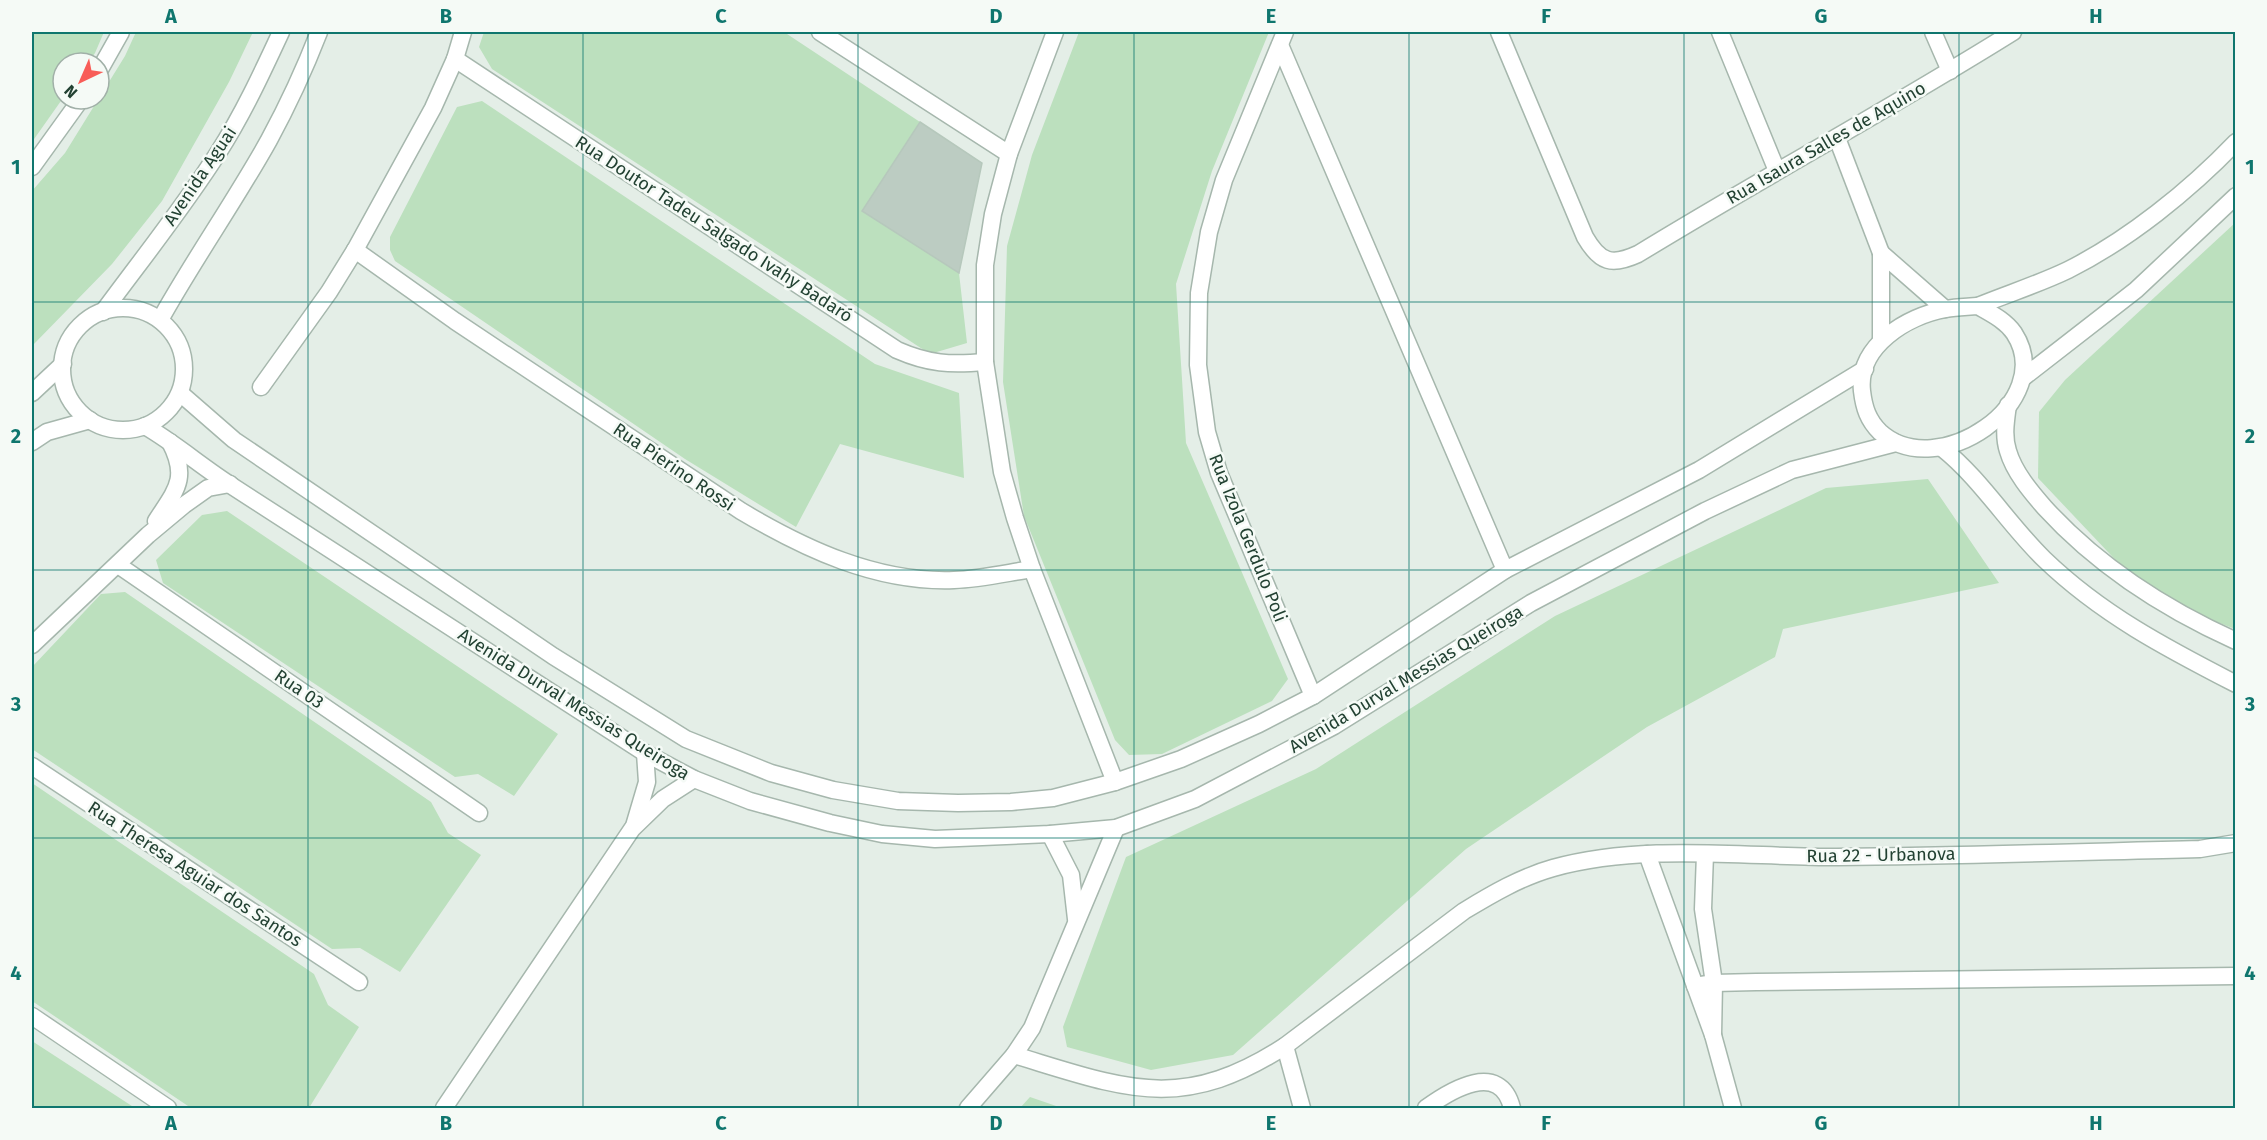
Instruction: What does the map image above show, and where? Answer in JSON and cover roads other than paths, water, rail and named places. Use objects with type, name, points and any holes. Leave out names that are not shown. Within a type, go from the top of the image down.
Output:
[{"type":"street","points":[[110,51],[121,32]]},
{"type":"street","name":"Avenida Aguai","points":[[103,312],[219,152],[248,101],[281,32]]},
{"type":"street","name":"Avenida Aguai","points":[[160,320],[184,276],[269,140],[319,32]]},
{"type":"street","points":[[261,387],[329,292],[355,250],[407,158],[455,59],[463,32]]},
{"type":"street","points":[[820,32],[1009,154]]},
{"type":"street","points":[[1055,32],[1009,154],[993,214],[986,256],[985,362],[1002,472],[1032,569],[1115,782]]},
{"type":"street","name":"Rua Isaura Salles de Aquino","points":[[1499,32],[1591,248],[1598,256],[1611,262],[1638,254],[2013,32]]},
{"type":"street","points":[[1720,32],[1777,171]]},
{"type":"street","points":[[1933,32],[1950,71]]},
{"type":"street","points":[[1282,38],[1505,570]]},
{"type":"street","name":"Rua Izola Gerdulo Poli","points":[[1282,38],[1224,180],[1209,232],[1199,293],[1198,365],[1207,432],[1219,473],[1313,696]]},
{"type":"street","name":"Rua Doutor Tadeu Salgado Ivahy Badaró","points":[[455,59],[897,350],[922,360],[958,364],[985,362]]},
{"type":"street","points":[[32,167],[72,111]]},
{"type":"street","points":[[1837,138],[1881,253],[1881,341]]},
{"type":"street","points":[[2235,142],[2208,172],[2127,235],[2067,270],[1978,306],[1945,309],[1926,314],[1896,328],[1881,341],[1871,354],[1865,369],[1862,385],[1864,405],[1870,421],[1896,443],[1916,449],[1941,448],[1965,441],[1990,424],[2008,405],[2024,377],[2136,290],[2235,196]]},
{"type":"street","name":"Rua Pierino Rossi","points":[[355,250],[455,321],[741,511],[787,538],[836,559],[886,573],[922,578],[975,579],[1032,569]]},
{"type":"street","points":[[1881,253],[1945,309]]},
{"type":"street","points":[[1978,306],[2002,320],[2014,333],[2023,355],[2024,377]]},
{"type":"street","points":[[123,308],[142,311],[160,320],[170,329],[182,353],[184,374],[180,393],[166,413],[146,426],[127,430],[108,428],[90,420],[78,410],[63,380],[63,364],[67,347],[75,332],[88,320],[103,312],[123,308]]},
{"type":"street","points":[[32,393],[63,364]]},
{"type":"street","name":"Avenida Durval Messias Queiroga","points":[[180,393],[234,440],[553,656],[686,739],[771,773],[834,790],[898,801],[958,803],[1053,798],[1115,782],[1181,759],[1259,724],[1313,696],[1505,570],[1698,470],[1865,369]]},
{"type":"street","points":[[2008,405],[2005,431],[2007,450],[2023,480],[2055,519],[2080,544],[2170,609],[2235,642]]},
{"type":"street","points":[[32,442],[47,432],[90,420]]},
{"type":"street","name":"Avenida Durval Messias Queiroga","points":[[146,426],[230,484],[645,753],[694,779],[750,801],[830,824],[882,834],[935,839],[1050,834],[1116,828],[1195,799],[1334,726],[1531,603],[1705,511],[1792,470],[1896,443]]},
{"type":"street","points":[[148,536],[180,480],[180,466],[170,441]]},
{"type":"street","points":[[1941,448],[1966,471],[2033,547],[2075,586],[2142,634],[2235,684]]},
{"type":"street","points":[[32,645],[148,536],[198,494],[216,485],[230,484]]},
{"type":"street","name":"Rua 03","points":[[118,565],[479,813]]},
{"type":"street","points":[[632,829],[646,782],[645,753]]},
{"type":"street","name":"Rua Theresa Aguiar dos Santos","points":[[32,765],[359,982]]},
{"type":"street","points":[[444,1108],[632,829],[663,799],[694,779]]},
{"type":"street","points":[[968,1108],[1014,1055],[1032,1028],[1116,828]]},
{"type":"street","points":[[1050,834],[1071,875],[1076,923]]},
{"type":"street","name":"Rua 22 - Urbanova","points":[[1014,1055],[1091,1079],[1125,1086],[1176,1090],[1235,1075],[1256,1065],[1285,1046],[1464,911],[1528,876],[1576,862],[1647,854],[1837,856],[2166,850],[2200,849],[2235,843]]},
{"type":"street","points":[[1647,854],[1713,1035],[1732,1108]]},
{"type":"street","points":[[1705,854],[1703,909],[1714,983],[1713,1035]]},
{"type":"street","points":[[1695,986],[1714,983],[2235,976]]},
{"type":"street","points":[[32,1016],[168,1108]]},
{"type":"street","points":[[1285,1046],[1302,1108]]},
{"type":"street","points":[[1426,1108],[1467,1084],[1489,1083],[1499,1086],[1506,1092],[1512,1108]]}]
